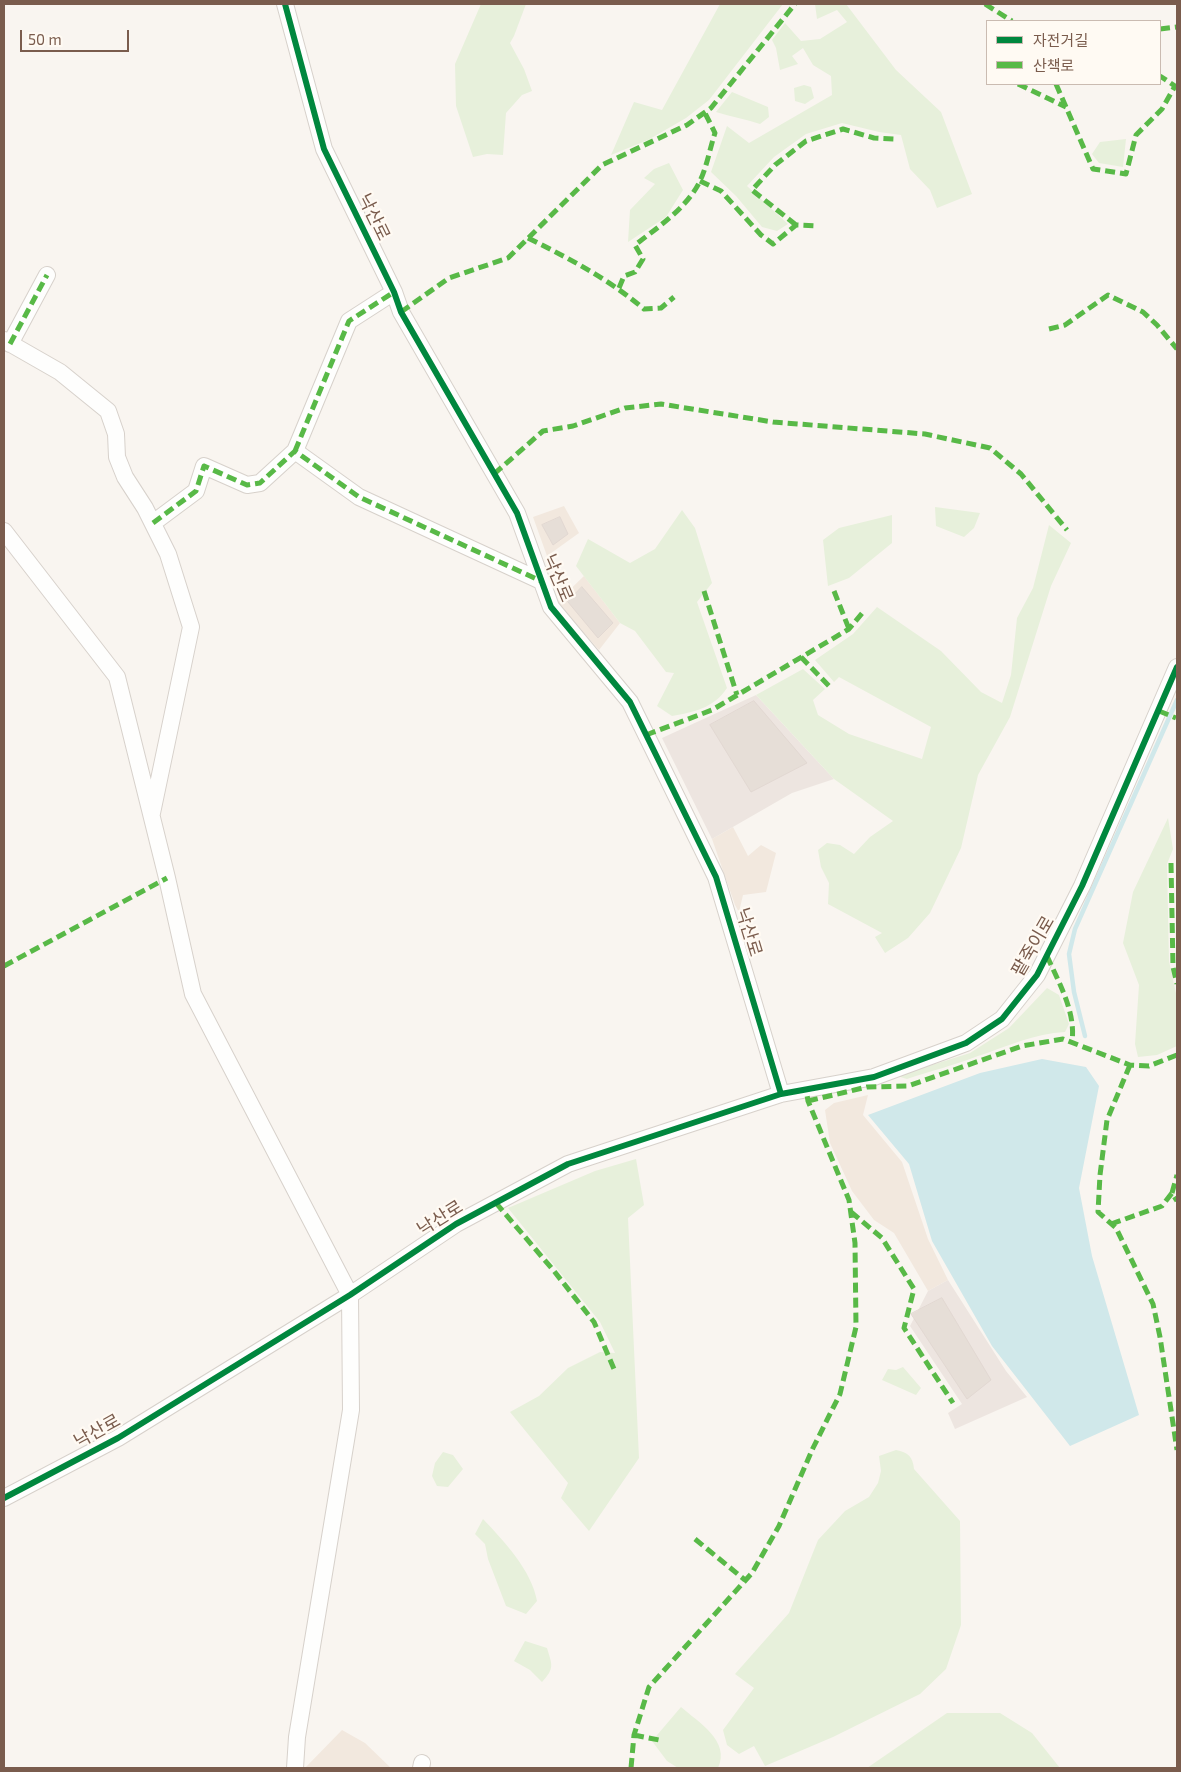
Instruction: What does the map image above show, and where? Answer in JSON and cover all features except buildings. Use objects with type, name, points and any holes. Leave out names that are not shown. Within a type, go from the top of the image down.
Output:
[{"type":"street","name":"낙산로","points":[[4,1498],[118,1438],[350,1294],[456,1224],[568,1164],[781,1094],[716,877],[630,702],[551,607],[517,513],[401,312],[394,292],[324,149],[285,4]]},
{"type":"street","points":[[47,275],[7,342],[60,372],[108,411],[116,434],[117,456],[125,477],[145,508],[168,554],[191,627],[151,817]]},
{"type":"street","points":[[153,524],[196,491],[204,466],[246,485],[260,483],[295,451],[349,321],[394,292]]},
{"type":"street","points":[[295,451],[359,497],[541,582]]},
{"type":"street","points":[[4,531],[117,676],[193,994],[350,1294],[351,1410],[299,1728],[295,1768]]},
{"type":"street","name":"팥죽이로","points":[[781,1094],[874,1077],[966,1044],[1002,1019],[1037,975],[1082,886],[1177,668]]},
{"type":"shaded area","points":[[564,506],[579,533],[547,556],[533,517]]},
{"type":"shaded area","points":[[584,576],[620,623],[599,650],[557,602]]},
{"type":"shaded area","points":[[756,695],[834,779],[792,793],[712,839],[662,738]]},
{"type":"shaded area","points":[[733,827],[748,856],[761,845],[776,853],[766,892],[743,895],[739,912],[712,839]]},
{"type":"shaded area","points":[[868,1095],[863,1115],[902,1162],[928,1239],[948,1280],[928,1291],[894,1233],[874,1220],[852,1191],[830,1143],[825,1110],[834,1103]]},
{"type":"shaded area","points":[[948,1280],[1006,1371],[1027,1397],[955,1429],[948,1413],[962,1404],[910,1326],[928,1291]]},
{"type":"shaded area","points":[[342,1730],[365,1743],[391,1768],[305,1768]]},
{"type":"green space","points":[[481,4],[526,4],[510,43],[524,69],[532,91],[522,95],[506,113],[503,155],[487,154],[473,157],[456,106],[455,64]]},
{"type":"green space","points":[[720,4],[783,4],[709,100],[686,118],[648,140],[611,155],[634,102],[662,110]]},
{"type":"green space","points":[[815,4],[846,4],[896,70],[941,112],[972,194],[937,208],[930,190],[910,169],[901,135],[842,123],[806,134],[774,157],[747,186],[788,224],[777,231],[762,227],[736,196],[711,172],[727,126],[749,143],[832,95],[831,76],[813,65],[803,48],[792,56],[798,64],[780,70],[776,48],[772,40],[785,23],[801,41],[820,39],[847,22],[837,10],[817,19]]},
{"type":"green space","points":[[804,85],[811,87],[814,98],[805,104],[795,101],[794,88]]},
{"type":"green space","points":[[732,92],[768,107],[769,117],[760,124],[716,112]]},
{"type":"green space","points":[[1126,139],[1123,167],[1099,163],[1092,154],[1100,142]]},
{"type":"green space","points":[[669,163],[683,190],[666,217],[628,242],[630,210],[655,184],[644,178],[654,169]]},
{"type":"green space","points":[[935,507],[980,513],[974,528],[964,537],[936,526]]},
{"type":"green space","points":[[682,510],[695,528],[712,583],[697,602],[727,688],[710,705],[696,711],[672,716],[657,706],[674,673],[666,672],[635,631],[620,623],[576,566],[588,539],[630,563],[655,549]]},
{"type":"green space","points":[[892,515],[892,543],[849,578],[828,586],[823,540],[839,528]]},
{"type":"green space","points":[[1049,525],[1071,543],[1051,586],[1010,717],[978,775],[961,848],[930,913],[908,938],[885,953],[875,937],[882,933],[828,904],[829,883],[821,867],[818,850],[827,843],[840,845],[854,854],[870,837],[893,821],[834,779],[756,695],[803,669],[825,689],[813,700],[818,715],[849,734],[922,759],[931,727],[839,677],[834,682],[815,660],[853,634],[877,607],[941,651],[981,692],[1002,703],[1011,675],[1017,618],[1033,588]]},
{"type":"green space","points":[[1168,818],[1173,849],[1167,864],[1169,961],[1177,998],[1177,1046],[1157,1055],[1138,1057],[1135,1044],[1139,985],[1123,943],[1133,892]]},
{"type":"green space","points":[[1047,988],[1059,995],[1069,1024],[1065,1032],[1032,1038],[907,1079],[897,1076],[970,1053],[1009,1028]]},
{"type":"green space","points":[[636,1159],[644,1205],[628,1218],[639,1458],[589,1531],[561,1498],[568,1483],[510,1412],[539,1396],[568,1368],[600,1352],[615,1353],[600,1322],[508,1208],[595,1171]]},
{"type":"green space","points":[[903,1367],[921,1388],[916,1395],[882,1380],[888,1369],[896,1370]]},
{"type":"green space","points":[[896,1450],[904,1452],[909,1456],[914,1469],[960,1521],[961,1625],[946,1669],[920,1694],[833,1737],[765,1766],[754,1746],[739,1754],[727,1745],[723,1730],[754,1688],[735,1674],[789,1613],[818,1540],[845,1511],[869,1497],[878,1483],[881,1471],[879,1456]]},
{"type":"green space","points":[[443,1452],[453,1455],[463,1469],[448,1487],[437,1486],[432,1476],[435,1463]]},
{"type":"green space","points":[[483,1519],[516,1557],[534,1590],[537,1601],[526,1614],[506,1606],[488,1559],[485,1544],[475,1534]]},
{"type":"green space","points":[[525,1641],[547,1648],[551,1670],[542,1682],[530,1670],[514,1661]]},
{"type":"green space","points":[[681,1707],[704,1726],[716,1741],[720,1749],[721,1758],[718,1768],[678,1768],[667,1761],[652,1741]]},
{"type":"green space","points":[[947,1713],[1000,1713],[1032,1733],[1060,1768],[867,1768]]},
{"type":"water","points":[[1042,1059],[1086,1067],[1099,1086],[1079,1188],[1092,1256],[1139,1415],[1070,1446],[992,1346],[932,1241],[909,1164],[868,1115],[980,1073]]},
{"type":"waterway","points":[[1085,1036],[1074,992],[1069,954],[1075,929],[1177,700]]},
{"type":"marked path","points":[[401,312],[449,278],[508,258],[602,165],[687,125],[711,108],[795,4]]},
{"type":"marked path","points":[[985,4],[1010,20]]},
{"type":"marked path","points":[[1161,29],[1177,27]]},
{"type":"marked path","points":[[1056,85],[1093,169],[1126,174],[1136,135],[1162,109],[1175,86],[1161,77]]},
{"type":"marked path","points":[[1020,85],[1066,107]]},
{"type":"marked path","points":[[619,288],[624,276],[635,272],[643,259],[635,245],[680,208],[688,200],[700,181],[715,133],[705,113]]},
{"type":"marked path","points":[[796,225],[752,190],[775,165],[806,141],[843,129],[874,138],[895,139]]},
{"type":"marked path","points":[[700,181],[721,191],[761,235],[773,244],[796,225],[818,226]]},
{"type":"marked path","points":[[528,238],[602,278],[644,309],[661,308],[674,297]]},
{"type":"marked path","points":[[10,344],[47,275]]},
{"type":"marked path","points":[[295,451],[349,321],[394,292]]},
{"type":"marked path","points":[[1049,329],[1065,325],[1108,295],[1143,312],[1157,325],[1177,349]]},
{"type":"marked path","points":[[494,474],[543,431],[573,426],[625,408],[661,404],[773,422],[925,434],[990,448],[1021,474],[1067,530]]},
{"type":"marked path","points":[[153,523],[196,491],[204,466],[247,485],[260,483],[295,451],[359,497],[541,581]]},
{"type":"marked path","points":[[704,591],[737,695]]},
{"type":"marked path","points":[[834,591],[849,629]]},
{"type":"marked path","points":[[646,735],[712,710],[849,629],[864,611]]},
{"type":"marked path","points":[[801,657],[829,686]]},
{"type":"marked path","points":[[1159,711],[1176,718]]},
{"type":"marked path","points":[[1171,863],[1173,967],[1177,984]]},
{"type":"marked path","points":[[4,966],[167,878]]},
{"type":"marked path","points":[[1047,956],[1066,998],[1073,1031],[1072,1042]]},
{"type":"marked path","points":[[808,1101],[867,1087],[908,1086],[1022,1046],[1063,1039],[1130,1065],[1149,1066],[1177,1055]]},
{"type":"marked path","points":[[1130,1065],[1107,1120],[1100,1175],[1098,1212],[1116,1228],[1153,1304],[1160,1337],[1177,1450]]},
{"type":"marked path","points":[[631,1768],[634,1735],[649,1687],[752,1573],[779,1526],[813,1448],[840,1394],[856,1327],[855,1243],[849,1200],[808,1101],[806,1089]]},
{"type":"marked path","points":[[1172,1193],[1177,1175]]},
{"type":"marked path","points":[[1111,1224],[1162,1206],[1172,1193],[1177,1201]]},
{"type":"marked path","points":[[496,1203],[554,1271],[594,1322],[614,1369]]},
{"type":"marked path","points":[[851,1212],[882,1238],[914,1289],[904,1328],[953,1403]]},
{"type":"marked path","points":[[695,1539],[745,1580]]},
{"type":"marked path","points":[[634,1735],[659,1740]]},
{"type":"cycle path","points":[[285,4],[324,149],[394,292],[401,312],[517,513],[551,607],[630,702],[716,877],[781,1094]]},
{"type":"cycle path","points":[[4,1498],[118,1438],[350,1295],[456,1224],[568,1164],[781,1094],[874,1077],[966,1043],[1002,1019],[1037,975],[1082,886],[1177,667]]}]
